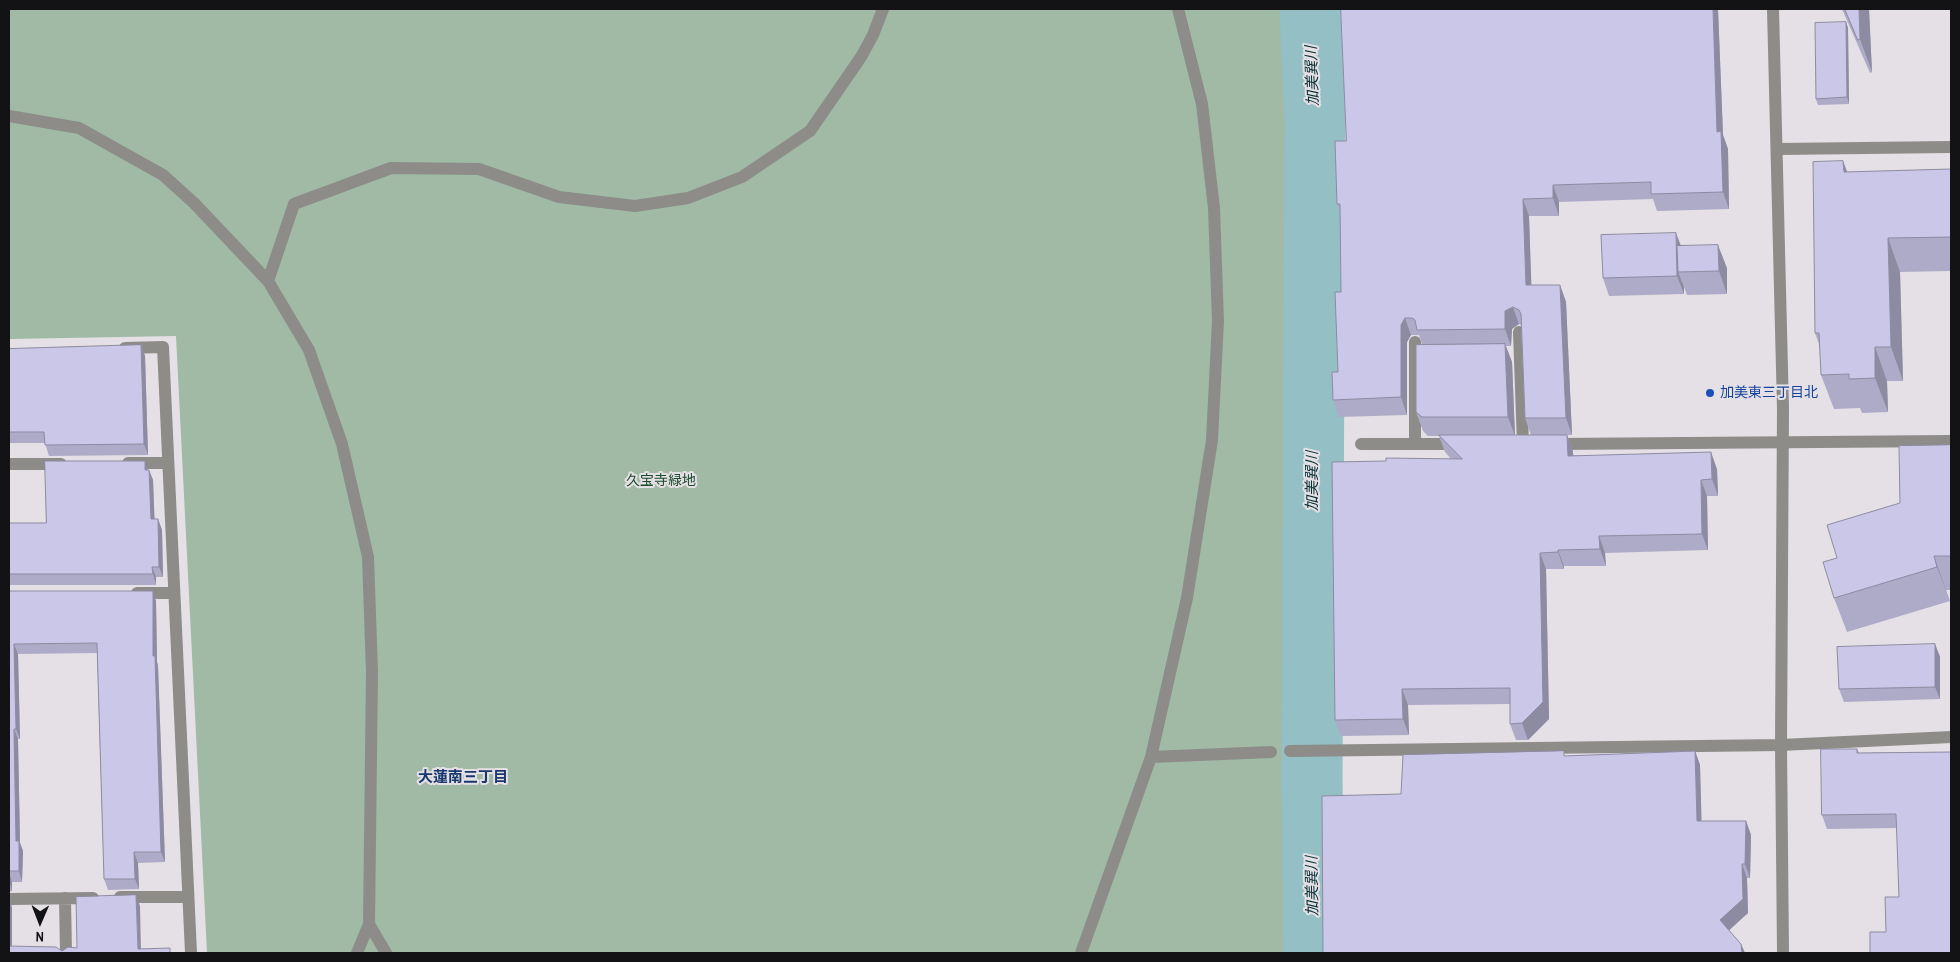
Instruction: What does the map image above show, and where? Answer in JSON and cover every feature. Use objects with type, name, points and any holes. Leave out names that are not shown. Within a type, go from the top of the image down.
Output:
[{"type":"street","points":[[268,281],[294,204],[391,168],[479,170],[559,197],[635,206],[688,198],[742,177],[810,131],[861,57],[883,9]]},
{"type":"street","points":[[1082,953],[1151,757],[1187,598],[1212,440],[1218,321],[1214,208],[1202,104],[1178,9]]},
{"type":"street","points":[[1773,9],[1782,342],[1781,744],[1783,953]]},
{"type":"street","points":[[9,116],[79,128],[163,175],[194,203],[268,281],[309,350],[342,444],[368,557],[372,672],[369,924],[357,953]]},
{"type":"street","points":[[1777,149],[1951,147]]},
{"type":"street","points":[[1519,332],[1515,354],[1528,444],[1951,441]]},
{"type":"street","points":[[115,348],[164,347],[191,953]]},
{"type":"street","points":[[1415,444],[1418,351]]},
{"type":"street","points":[[1361,444],[1474,444]]},
{"type":"street","points":[[118,463],[168,463]]},
{"type":"street","points":[[9,464],[78,464]]},
{"type":"street","points":[[126,593],[174,593]]},
{"type":"street","points":[[1290,751],[1781,744],[1951,737]]},
{"type":"street","points":[[1151,757],[1272,752]]},
{"type":"street","points":[[9,899],[188,897]]},
{"type":"street","points":[[65,898],[66,953]]},
{"type":"street","points":[[369,924],[386,953]]},
{"type":"green space","name":"久宝寺緑地","points":[[9,9],[1300,9],[1305,185],[1313,953],[207,953],[176,336],[9,339]]},
{"type":"building","points":[[1341,9],[1713,9],[1717,132],[1721,131],[1723,192],[1651,194],[1651,182],[1553,185],[1553,198],[1523,199],[1526,285],[1560,285],[1566,418],[1525,418],[1521,314],[1519,310],[1513,307],[1505,311],[1505,329],[1417,330],[1415,320],[1405,318],[1401,325],[1401,397],[1333,400],[1332,372],[1338,372],[1335,292],[1341,292],[1340,204],[1337,204],[1335,141],[1346,141]]},
{"type":"building","points":[[1845,9],[1859,9],[1860,39],[1858,40]]},
{"type":"building","points":[[1846,22],[1847,97],[1816,99],[1815,23]]},
{"type":"building","points":[[1843,161],[1844,172],[1951,169],[1951,237],[1888,238],[1891,347],[1875,347],[1875,378],[1849,379],[1849,374],[1821,375],[1819,333],[1815,333],[1813,162]]},
{"type":"building","points":[[1676,233],[1677,276],[1603,278],[1601,235]]},
{"type":"building","points":[[1718,245],[1719,271],[1678,272],[1677,246]]},
{"type":"building","points":[[1505,344],[1508,417],[1422,417],[1416,412],[1416,345]]},
{"type":"building","points":[[141,345],[144,444],[45,445],[44,432],[9,432],[9,349]]},
{"type":"building","points":[[1439,435],[1567,435],[1568,456],[1711,452],[1712,479],[1701,480],[1702,534],[1599,536],[1600,549],[1558,550],[1558,552],[1540,553],[1543,702],[1522,723],[1510,724],[1510,688],[1402,689],[1403,719],[1335,720],[1332,462],[1386,461],[1386,458],[1462,459]]},
{"type":"building","points":[[1951,445],[1951,556],[1934,556],[1937,567],[1834,598],[1823,562],[1837,558],[1827,525],[1900,503],[1899,446]]},
{"type":"building","points":[[45,461],[145,461],[145,470],[149,470],[151,519],[158,519],[159,567],[152,567],[153,574],[9,574],[9,523],[46,523]]},
{"type":"building","points":[[9,591],[153,591],[153,656],[155,656],[161,852],[134,852],[135,879],[104,879],[97,643],[14,644],[16,841],[19,841],[19,871],[9,871]]},
{"type":"building","points":[[1935,644],[1935,687],[1839,689],[1837,647]]},
{"type":"building","points":[[1821,749],[1857,749],[1857,753],[1951,752],[1951,953],[1870,953],[1870,932],[1886,932],[1885,897],[1899,897],[1896,814],[1822,815]]},
{"type":"building","points":[[1564,751],[1564,756],[1695,751],[1697,821],[1746,821],[1745,864],[1742,864],[1743,899],[1720,920],[1741,944],[1742,953],[1323,953],[1322,796],[1401,794],[1403,755]]},
{"type":"building","points":[[136,895],[138,949],[170,948],[170,953],[9,953],[9,946],[56,947],[62,951],[68,947],[77,948],[76,897]]},
{"type":"waterway","name":"加美巽川","points":[[1310,9],[1315,119],[1312,777],[1314,953]]},
{"type":"place","name":"加美東三丁目北","points":[[1710,393]]},
{"type":"district","name":"大蓮南三丁目","points":[[463,778]]}]
